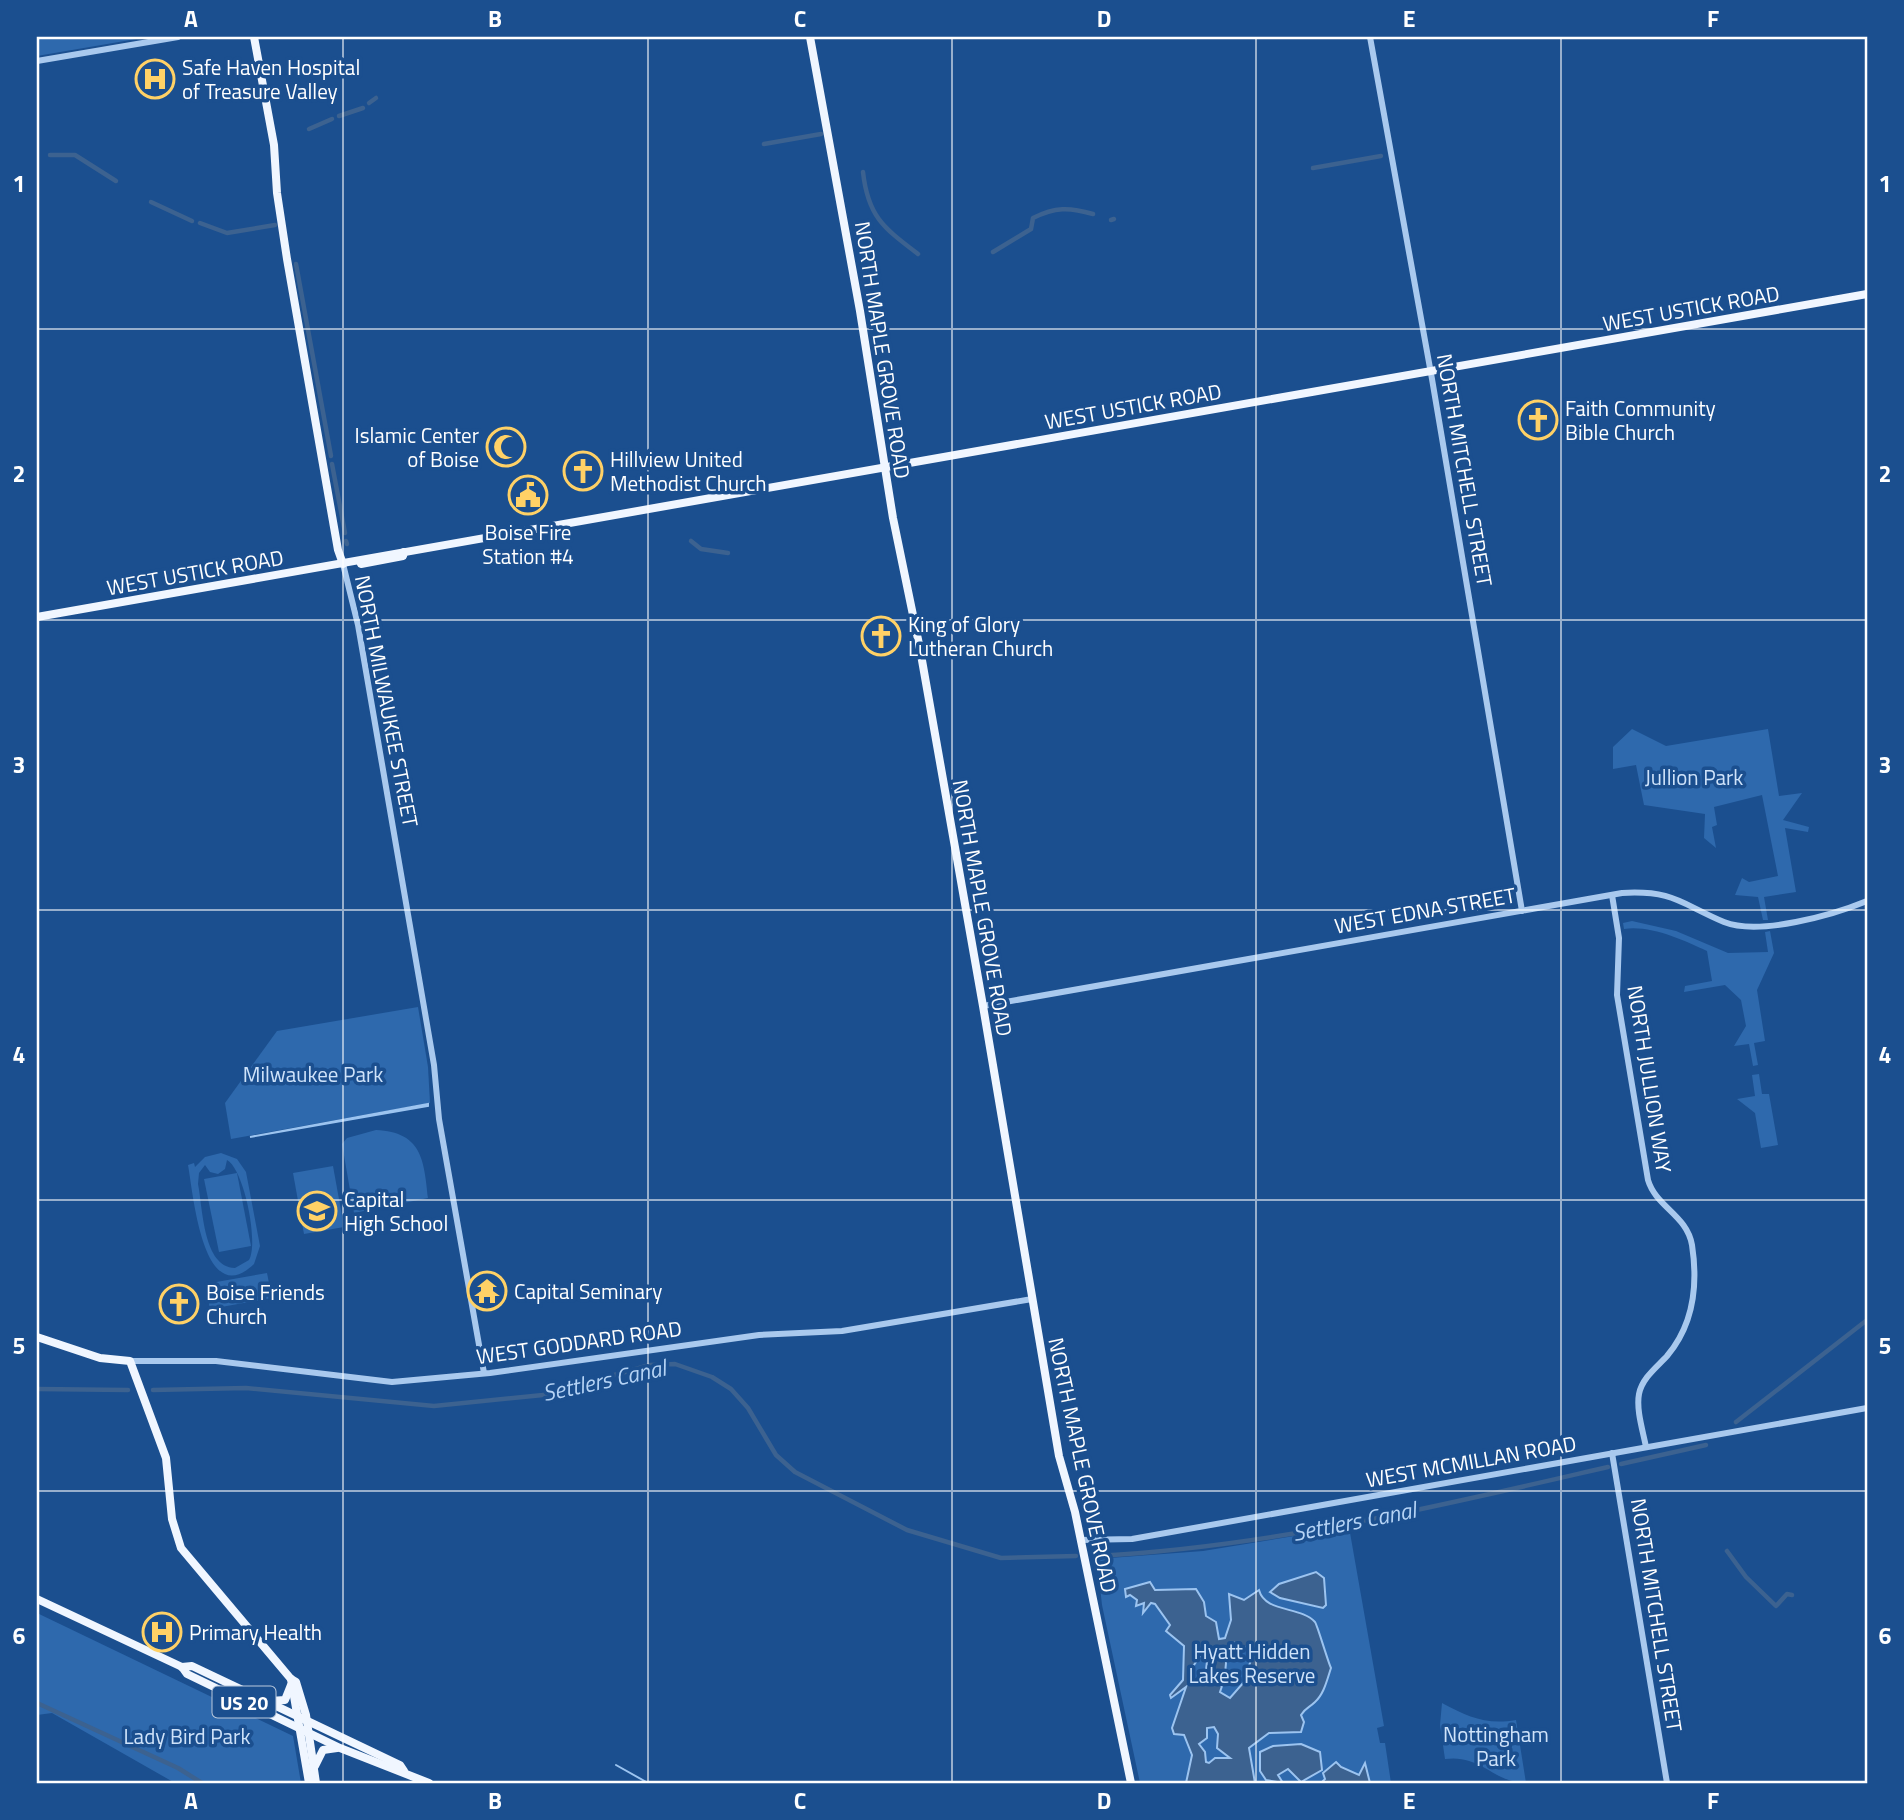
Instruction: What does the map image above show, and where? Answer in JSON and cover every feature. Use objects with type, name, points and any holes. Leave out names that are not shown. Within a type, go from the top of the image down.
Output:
[{"type":"main road","name":"NORTH MILWAUKEE STREET","points":[[254,37],[274,145],[277,193],[289,271],[338,550],[343,564]]},
{"type":"main road","name":"NORTH MAPLE GROVE ROAD","points":[[810,37],[860,311],[883,466],[920,649],[983,1006],[1060,1467],[1080,1540],[1131,1783]]},
{"type":"main road","name":"WEST USTICK ROAD","points":[[37,618],[360,561],[360,558],[1867,294]]},
{"type":"main road","points":[[37,1337],[100,1358],[130,1361],[168,1465],[172,1519],[181,1548],[291,1682],[303,1720],[309,1783]]},
{"type":"main road","name":"US 20","points":[[37,1599],[182,1667],[187,1674],[340,1748],[396,1773],[404,1771]]},
{"type":"main road","name":"US 20","points":[[182,1667],[192,1666],[400,1765],[404,1771],[429,1783]]},
{"type":"main road","points":[[263,1701],[285,1700],[291,1682]]},
{"type":"main road","points":[[304,1731],[316,1783]]},
{"type":"main road","points":[[314,1769],[323,1750],[340,1748]]},
{"type":"street","points":[[37,61],[178,37]]},
{"type":"street","name":"NORTH MITCHELL STREET","points":[[1370,37],[1522,911]]},
{"type":"street","name":"NORTH MILWAUKEE STREET","points":[[343,564],[360,636],[424,1003],[439,1119],[484,1373]]},
{"type":"street","name":"WEST EDNA STREET","points":[[983,1006],[1612,895],[1645,892],[1670,896],[1725,922],[1751,927],[1841,911],[1867,901]]},
{"type":"street","name":"NORTH JULLION WAY","points":[[1612,895],[1619,938],[1617,995],[1648,1180],[1659,1199],[1686,1226],[1695,1267],[1693,1301],[1684,1328],[1672,1350],[1647,1377],[1639,1394],[1646,1447]]},
{"type":"street","name":"WEST GODDARD ROAD","points":[[130,1361],[216,1361],[392,1381],[484,1373],[759,1335],[842,1331],[1032,1299]]},
{"type":"street","name":"WEST MCMILLAN ROAD","points":[[1080,1540],[1132,1539],[1867,1408]]},
{"type":"street","name":"NORTH MITCHELL STREET","points":[[1612,1453],[1667,1783]]},
{"type":"green space","points":[[37,37],[148,37],[37,56]]},
{"type":"green space","name":"Jullion Park","points":[[1632,729],[1666,746],[1768,729],[1779,796],[1802,793],[1783,820],[1809,827],[1808,832],[1785,828],[1796,892],[1764,897],[1768,920],[1763,920],[1758,897],[1735,895],[1742,878],[1749,882],[1778,876],[1762,795],[1714,807],[1717,825],[1712,827],[1716,848],[1704,838],[1705,814],[1644,805],[1636,765],[1613,769],[1613,747]]},
{"type":"green space","points":[[1632,921],[1676,931],[1728,953],[1768,952],[1765,932],[1770,931],[1774,953],[1757,990],[1765,1041],[1754,1043],[1758,1065],[1753,1066],[1749,1044],[1734,1046],[1746,1026],[1741,1000],[1725,985],[1684,992],[1685,986],[1712,981],[1707,951],[1656,931],[1624,929],[1623,923]]},
{"type":"green space","name":"Milwaukee Park","points":[[418,1007],[428,1067],[430,1103],[231,1139],[225,1103],[277,1031]]},
{"type":"green space","points":[[1759,1074],[1762,1094],[1769,1094],[1778,1145],[1761,1148],[1755,1113],[1737,1099],[1755,1096],[1752,1075]]},
{"type":"green space","points":[[376,1130],[403,1136],[412,1142],[422,1160],[428,1198],[354,1213],[342,1144],[347,1138]]},
{"type":"green space","points":[[221,1153],[237,1159],[246,1172],[260,1246],[254,1264],[237,1275],[223,1273],[212,1261],[198,1221],[188,1165],[194,1163],[195,1167],[205,1157]],"holes":[[[227,1160],[233,1166],[244,1191],[252,1238],[249,1260],[235,1268],[224,1265],[216,1258],[211,1248],[203,1221],[198,1184],[199,1173],[205,1165],[210,1172],[218,1174],[225,1169]]]},
{"type":"green space","points":[[333,1166],[344,1227],[304,1234],[293,1173]]},
{"type":"green space","points":[[237,1173],[251,1246],[219,1252],[204,1179]]},
{"type":"green space","points":[[267,1273],[272,1298],[210,1309],[205,1284]]},
{"type":"green space","name":"Hyatt Hidden Lakes Reserve","points":[[1349,1527],[1384,1726],[1377,1728],[1380,1743],[1385,1743],[1391,1783],[1140,1783],[1102,1605],[1097,1559],[1203,1551]]},
{"type":"green space","name":"Lady Bird Park","points":[[37,1613],[293,1736],[301,1783],[175,1783],[52,1713],[37,1715]]},
{"type":"green space","name":"Nottingham Park","points":[[1442,1703],[1478,1719],[1516,1720],[1526,1783],[1505,1779],[1468,1761],[1445,1759],[1440,1725]]},
{"type":"shaded area","points":[[428,1104],[428,1106],[250,1137]]},
{"type":"shaded area","points":[[1316,1572],[1324,1578],[1326,1605],[1323,1608],[1280,1598],[1270,1592],[1279,1584]]},
{"type":"shaded area","points":[[1150,1582],[1155,1590],[1196,1589],[1204,1602],[1206,1616],[1216,1622],[1219,1639],[1225,1638],[1231,1620],[1229,1594],[1244,1600],[1259,1590],[1268,1602],[1301,1613],[1315,1622],[1331,1668],[1325,1686],[1318,1699],[1301,1715],[1304,1722],[1301,1732],[1269,1733],[1249,1748],[1255,1783],[1186,1783],[1192,1755],[1184,1735],[1174,1734],[1172,1728],[1186,1687],[1171,1698],[1170,1695],[1183,1680],[1184,1646],[1166,1631],[1170,1625],[1155,1604],[1151,1603],[1143,1613],[1144,1603],[1136,1606],[1137,1600],[1130,1595],[1126,1597],[1125,1589]],"holes":[[[1234,1643],[1240,1654],[1247,1646],[1252,1646],[1254,1650],[1244,1682],[1230,1698],[1220,1692],[1222,1686],[1216,1683],[1220,1674],[1225,1674],[1227,1652]],[[1201,1655],[1207,1661],[1206,1670],[1201,1674],[1204,1681],[1191,1683],[1189,1672]],[[1214,1727],[1218,1734],[1217,1748],[1230,1758],[1215,1758],[1209,1763],[1206,1762],[1205,1752],[1199,1744],[1207,1738],[1207,1728]]]},
{"type":"shaded area","points":[[1301,1744],[1320,1752],[1322,1770],[1301,1782],[1288,1769],[1278,1775],[1283,1783],[1266,1780],[1260,1771],[1260,1752],[1273,1746]]},
{"type":"shaded area","points":[[1336,1762],[1359,1775],[1365,1763],[1370,1783],[1321,1783],[1325,1779],[1323,1773]]},
{"type":"waterway","points":[[369,103],[376,98]]},
{"type":"waterway","points":[[339,116],[363,108]]},
{"type":"waterway","points":[[309,129],[332,119]]},
{"type":"waterway","points":[[764,144],[821,134]]},
{"type":"waterway","points":[[50,155],[75,155],[116,181]]},
{"type":"waterway","points":[[1313,168],[1381,156]]},
{"type":"waterway","points":[[863,172],[869,200],[880,220],[918,254]]},
{"type":"waterway","points":[[151,202],[192,221]]},
{"type":"waterway","points":[[993,252],[1031,229],[1033,218],[1041,214],[1062,209],[1093,214]]},
{"type":"waterway","points":[[200,223],[227,233],[275,225]]},
{"type":"waterway","points":[[296,264],[331,456]]},
{"type":"waterway","points":[[332,464],[345,533]]},
{"type":"waterway","points":[[691,541],[701,549],[728,553]]},
{"type":"waterway","name":"Settlers Canal","points":[[1736,1422],[1867,1320]]},
{"type":"waterway","name":"Settlers Canal","points":[[153,1390],[246,1388],[434,1406],[543,1395],[650,1365],[675,1364],[712,1377],[731,1389],[748,1408],[776,1455],[795,1472],[907,1530],[1001,1558],[1076,1556]]},
{"type":"waterway","name":"Settlers Canal","points":[[37,1389],[128,1390]]},
{"type":"waterway","name":"Settlers Canal","points":[[1621,1464],[1706,1445]]},
{"type":"waterway","name":"Settlers Canal","points":[[1096,1556],[1226,1544],[1354,1523],[1608,1467]]},
{"type":"waterway","points":[[1727,1551],[1746,1577],[1776,1606],[1787,1594],[1792,1595]]},
{"type":"waterway","points":[[37,1703],[178,1768],[202,1783]]},
{"type":"waterway","points":[[616,1765],[648,1783]]},
{"type":"place","name":"Safe Haven Hospital of Treasure Valley","points":[[155,79]]},
{"type":"place","name":"Faith Community Bible Church","points":[[1538,420]]},
{"type":"place","name":"Islamic Center of Boise","points":[[506,447]]},
{"type":"place","name":"Hillview United Methodist Church","points":[[583,471]]},
{"type":"place","name":"Boise Fire Station #4","points":[[528,495]]},
{"type":"place","name":"King of Glory Lutheran Church","points":[[881,636]]},
{"type":"place","name":"Capital High School","points":[[317,1211]]},
{"type":"place","name":"Capital Seminary","points":[[487,1291]]},
{"type":"place","name":"Boise Friends Church","points":[[179,1304]]},
{"type":"place","name":"Primary Health","points":[[162,1632]]}]
